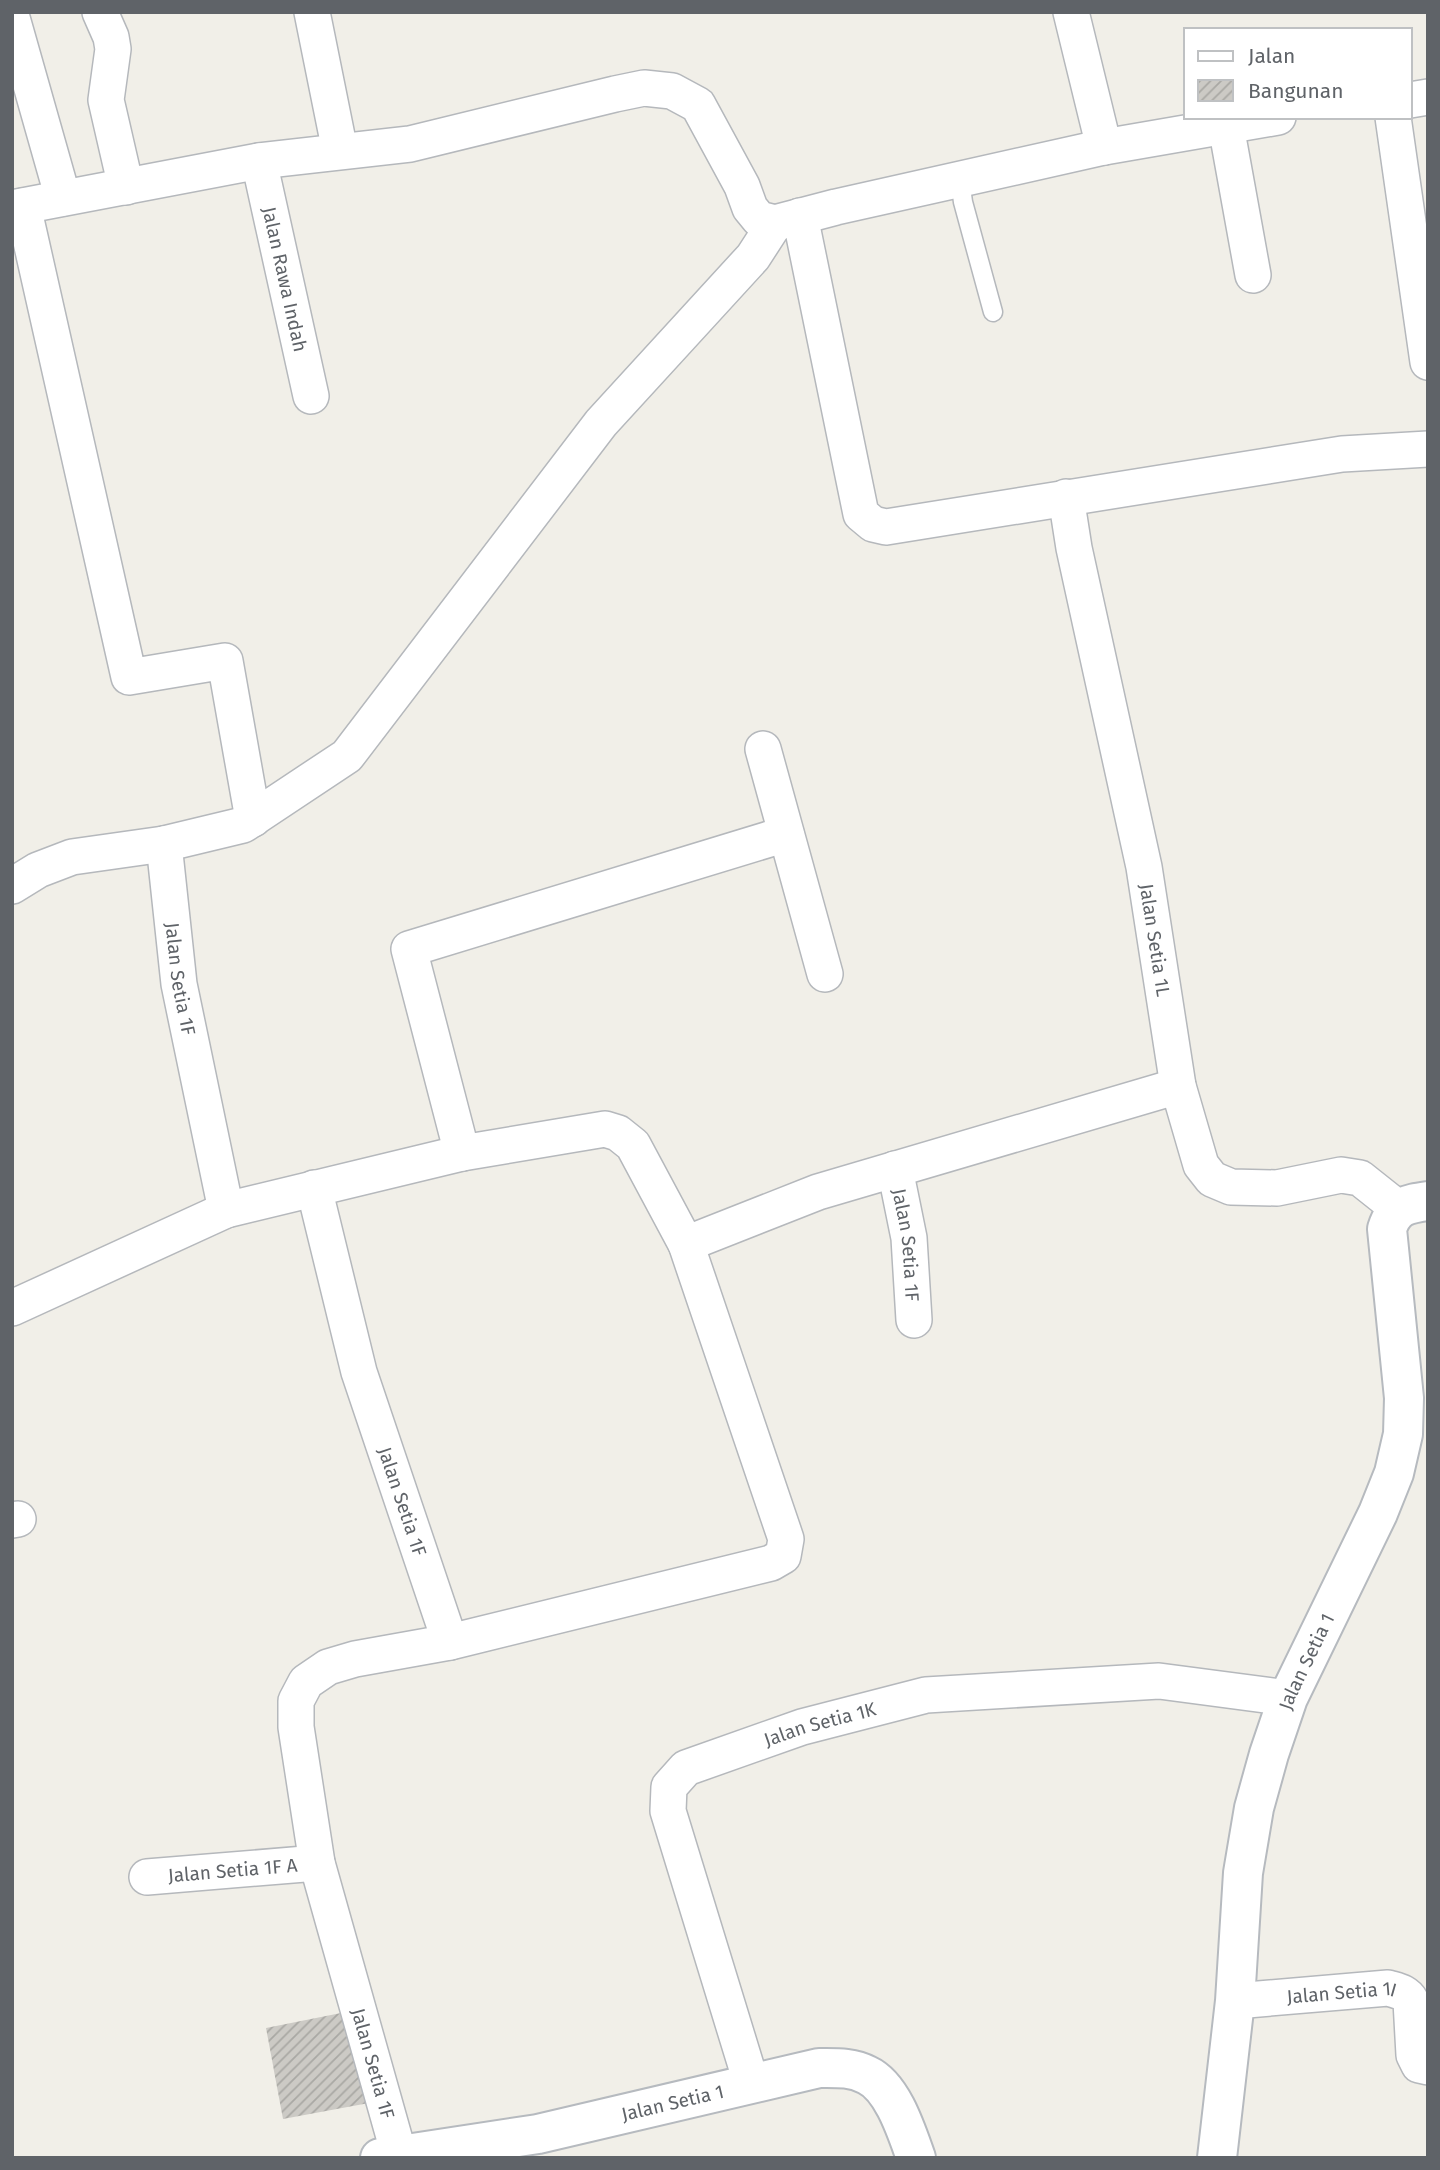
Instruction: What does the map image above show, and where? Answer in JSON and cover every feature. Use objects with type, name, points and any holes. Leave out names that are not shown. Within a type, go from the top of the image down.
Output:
[{"type":"street","points":[[100,12],[113,49],[106,100],[126,187]]},
{"type":"street","points":[[312,12],[340,151]]},
{"type":"street","points":[[1071,12],[1104,147]]},
{"type":"street","points":[[12,18],[63,198]]},
{"type":"street","points":[[253,819],[225,662],[129,677],[18,207],[259,161],[410,144],[644,88],[672,92],[698,105],[742,186],[750,208],[759,219],[788,220],[1104,147],[1267,119]]},
{"type":"street","points":[[1393,119],[1428,362]]},
{"type":"street","points":[[1226,126],[1253,275]]},
{"type":"street","name":"Jalan Rawa Indah","points":[[259,161],[311,396]]},
{"type":"street","points":[[788,220],[861,514],[873,524],[886,527],[1342,454],[1428,449]]},
{"type":"street","points":[[12,886],[38,870],[72,857],[164,844],[243,825],[347,756],[601,423],[788,220]]},
{"type":"street","name":"Jalan Setia 1L","points":[[1066,497],[1074,548],[1144,867],[1178,1086],[1201,1165],[1212,1179],[1231,1187],[1277,1188],[1341,1175],[1360,1178],[1413,1205]]},
{"type":"street","points":[[763,749],[825,974]]},
{"type":"street","points":[[462,1153],[409,949],[786,834]]},
{"type":"street","name":"Jalan Setia 1F","points":[[164,844],[179,984],[226,1210]]},
{"type":"street","points":[[686,1244],[818,1192],[1178,1086]]},
{"type":"street","points":[[12,1308],[226,1210],[462,1153],[605,1129],[618,1133],[633,1145],[686,1244],[786,1539],[783,1556],[771,1563],[450,1642]]},
{"type":"street","name":"Jalan Setia 1F","points":[[894,1169],[909,1238],[914,1321]]},
{"type":"street","name":"Jalan Setia 1F","points":[[314,1188],[359,1372],[450,1642],[355,1659],[328,1667],[306,1682],[296,1701],[296,1727],[317,1863],[393,2157]]},
{"type":"street","name":"Jalan Setia 1","points":[[1217,2158],[1235,2001],[1242,1874],[1254,1808],[1288,1698],[1368,1535],[1394,1474],[1403,1434],[1404,1398],[1387,1229],[1391,1218],[1413,1205]]},
{"type":"street","name":"Jalan Setia 1K","points":[[751,2082],[667,1811],[669,1787],[686,1769],[802,1727],[926,1695],[1159,1681],[1288,1698]]},
{"type":"street","name":"Jalan Setia 1F A","points":[[147,1877],[317,1863]]},
{"type":"street","name":"Jalan Setia 1I","points":[[1235,2001],[1388,1988],[1401,1992],[1408,1995],[1411,2001],[1414,2056],[1419,2065],[1428,2067]]},
{"type":"street","name":"Jalan Setia 1","points":[[393,2157],[538,2134],[656,2108],[751,2082],[819,2068],[846,2068],[869,2075],[888,2095],[903,2120],[916,2158]]},
{"type":"lane","points":[[960,180],[963,202],[993,312]]},
{"type":"building","points":[[351,2011],[369,2103],[283,2119],[266,2028]]}]
